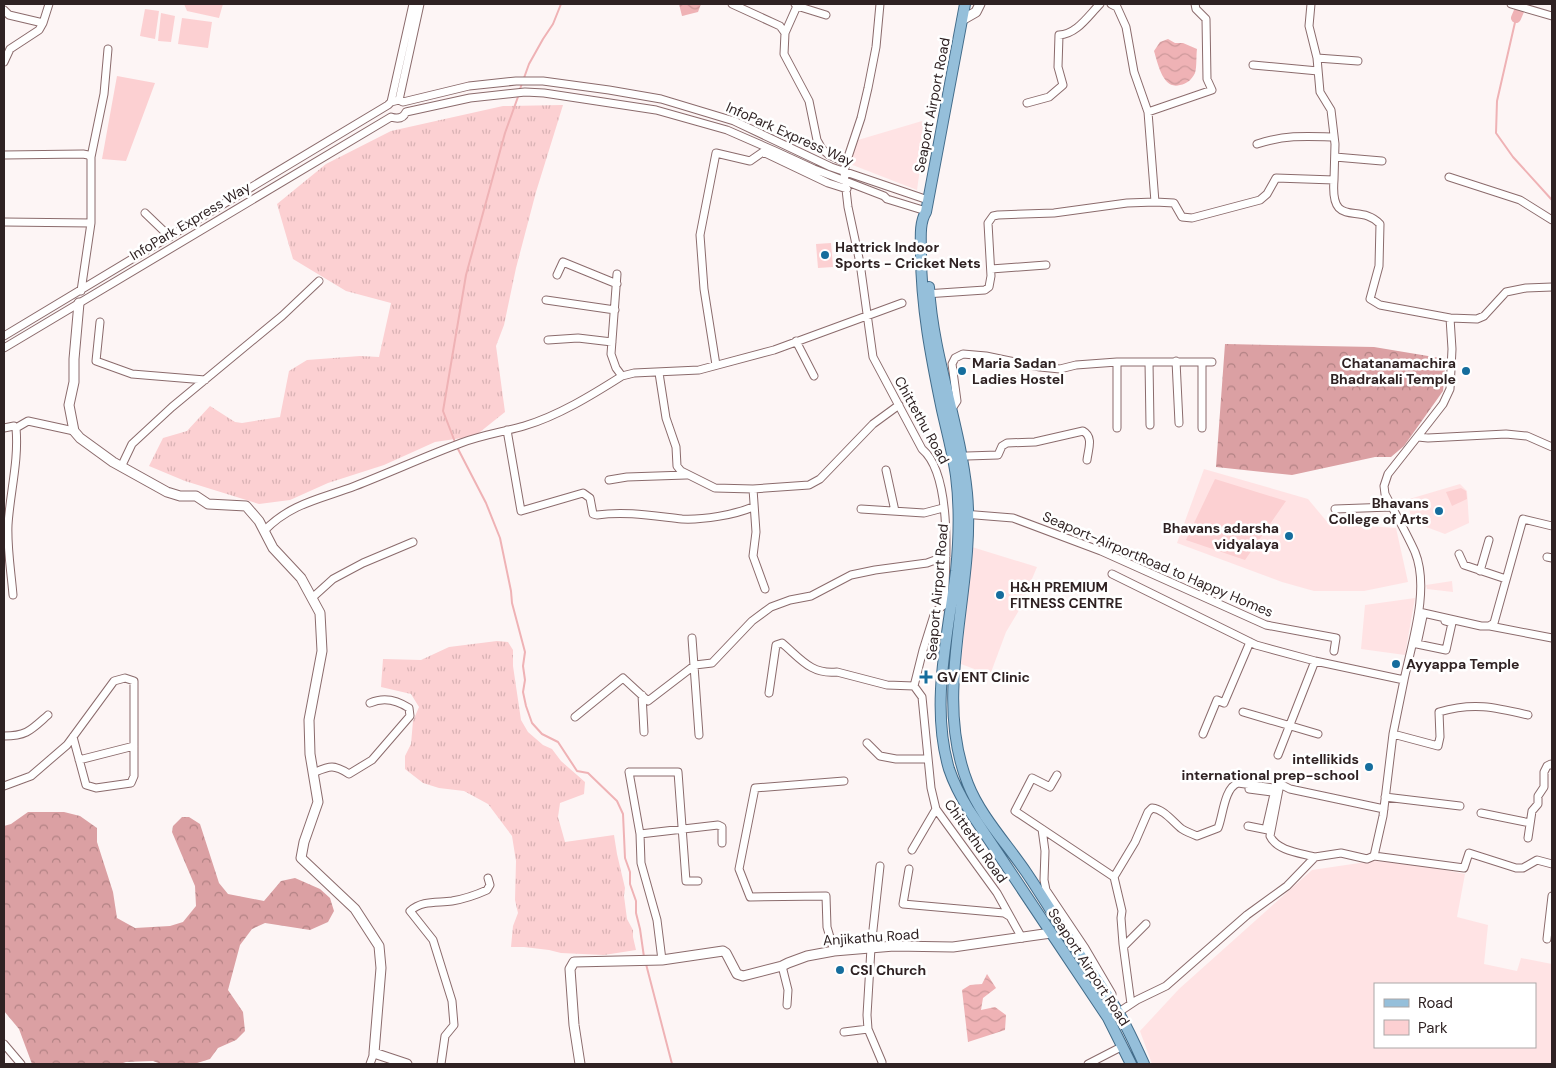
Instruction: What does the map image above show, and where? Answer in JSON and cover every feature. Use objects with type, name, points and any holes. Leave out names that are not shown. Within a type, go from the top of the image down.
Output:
[{"type":"main road","name":"Seaport Airport Road","points":[[965,4],[921,237],[930,351],[946,409],[968,552],[953,702],[958,744],[969,786],[982,809],[1120,1011],[1144,1064]]},
{"type":"main road","name":"Seaport Airport Road","points":[[963,514],[947,606],[940,703],[944,745],[949,769],[957,789],[969,810],[1108,1018],[1130,1063]]},
{"type":"main road","points":[[947,606],[961,608]]},
{"type":"street","points":[[4,62],[10,49],[39,30],[49,4]]},
{"type":"street","points":[[390,117],[387,111],[413,4]]},
{"type":"street","points":[[399,100],[420,4]]},
{"type":"street","points":[[732,4],[780,26],[785,33]]},
{"type":"street","points":[[844,172],[861,118],[868,88],[876,47],[880,4]]},
{"type":"street","points":[[962,20],[976,12],[980,4]]},
{"type":"street","points":[[1027,103],[1049,97],[1063,85],[1058,67],[1059,35],[1069,34],[1076,29],[1100,4]]},
{"type":"street","points":[[1111,4],[1117,6],[1126,27],[1134,72],[1148,112],[1155,202]]},
{"type":"street","points":[[1148,112],[1212,90],[1207,79],[1206,20],[1196,9],[1195,4]]},
{"type":"street","points":[[1311,4],[1309,26],[1317,58],[1320,92],[1331,110],[1335,157],[1336,206],[1339,210],[1364,215],[1377,220],[1380,224],[1379,266],[1370,299],[1380,305],[1450,318],[1477,319],[1484,316],[1506,292],[1552,286]]},
{"type":"street","points":[[826,15],[796,5],[785,33],[784,54],[809,101],[817,140],[822,149],[829,155],[846,162]]},
{"type":"street","points":[[1513,5],[1552,16]]},
{"type":"street","points":[[4,10],[9,15],[43,23]]},
{"type":"street","points":[[81,291],[91,223],[91,157],[104,94],[108,49]]},
{"type":"street","points":[[1317,58],[1358,61]]},
{"type":"street","points":[[1253,65],[1318,70]]},
{"type":"street","name":"InfoPark Express Way","points":[[4,336],[390,103],[399,100],[403,102],[469,86],[516,81],[543,81],[660,99],[734,121],[844,172],[903,191],[901,198]]},
{"type":"street","name":"InfoPark Express Way","points":[[4,348],[390,117],[398,119],[402,118],[406,112],[470,98],[525,92],[544,93],[656,110],[727,130],[847,186],[884,196],[893,201],[901,198],[916,197],[928,200]]},
{"type":"street","points":[[1257,144],[1273,139],[1296,136],[1334,138]]},
{"type":"street","points":[[716,365],[704,290],[700,235],[716,153],[750,161],[763,152],[828,183],[847,186]]},
{"type":"street","points":[[4,155],[88,154],[91,157]]},
{"type":"street","points":[[1335,157],[1382,161]]},
{"type":"street","name":"Chittethu Road","points":[[844,172],[848,207],[860,263],[873,357],[922,449],[933,462],[939,477],[946,556],[947,606]]},
{"type":"street","points":[[1449,177],[1520,200],[1552,220]]},
{"type":"street","points":[[926,294],[985,290],[989,287],[991,269],[988,223],[994,216],[1003,214],[1054,213],[1127,203],[1155,202],[1174,203],[1182,216],[1192,218],[1260,200],[1267,194],[1276,178],[1334,180]]},
{"type":"street","points":[[886,187],[925,215]]},
{"type":"street","points":[[884,196],[901,198]]},
{"type":"street","points":[[146,213],[170,237]]},
{"type":"street","points":[[4,222],[91,223]]},
{"type":"street","points":[[557,275],[564,262],[617,284]]},
{"type":"street","points":[[991,269],[1046,265]]},
{"type":"street","points":[[617,274],[612,358],[622,376]]},
{"type":"street","points":[[122,465],[132,444],[319,282]]},
{"type":"street","points":[[546,300],[615,310]]},
{"type":"street","points":[[79,303],[74,382],[69,405],[74,431],[80,438],[113,462],[122,465],[139,478],[167,492],[180,496],[196,496],[208,504],[246,506],[260,521],[273,548],[301,578],[320,613],[322,644],[310,720],[310,754],[318,802],[304,842],[301,858],[355,908],[380,946],[381,968],[374,1053],[370,1064]]},
{"type":"street","points":[[264,530],[284,513],[303,504],[349,488],[462,443],[549,417],[622,376],[634,373],[699,370],[774,350],[902,304]]},
{"type":"street","points":[[1420,615],[1452,623],[1446,650],[1417,644],[1420,615],[1420,574],[1415,553],[1385,494],[1384,486],[1388,474],[1443,404],[1450,389],[1452,349],[1450,318]]},
{"type":"street","points":[[100,322],[96,361],[132,374],[205,380]]},
{"type":"street","points":[[548,340],[578,338],[612,342]]},
{"type":"street","points":[[796,341],[814,376]]},
{"type":"street","points":[[946,409],[954,407],[957,401],[952,364],[955,358],[963,354],[986,356],[1060,369],[1076,365],[1117,362],[1212,362]]},
{"type":"street","points":[[1176,361],[1179,423]]},
{"type":"street","points":[[1117,362],[1117,428]]},
{"type":"street","points":[[1149,362],[1150,425]]},
{"type":"street","points":[[1202,362],[1202,428]]},
{"type":"street","points":[[659,373],[667,423],[676,447],[677,466],[686,474],[715,488],[753,489],[809,485],[820,480],[873,424],[899,405]]},
{"type":"street","points":[[4,428],[14,426],[16,428],[28,421],[74,431]]},
{"type":"street","points":[[13,595],[8,523],[18,448],[16,428]]},
{"type":"street","points":[[508,430],[521,511],[583,492],[590,498],[593,514],[598,516],[628,514],[682,519],[701,518],[745,511],[753,507]]},
{"type":"street","points":[[967,456],[998,455],[1002,446],[1006,443],[1035,442],[1083,431],[1089,435],[1090,439],[1087,460]]},
{"type":"street","points":[[1418,437],[1506,434],[1527,436],[1552,447]]},
{"type":"street","points":[[886,470],[895,511]]},
{"type":"street","points":[[609,480],[626,477],[686,474]]},
{"type":"street","points":[[753,489],[756,532],[753,556],[765,589]]},
{"type":"street","points":[[1335,509],[1392,507]]},
{"type":"street","points":[[861,509],[924,513],[943,508]]},
{"type":"street","name":"Seaport-AirportRoad to Happy Homes","points":[[963,514],[1013,518],[1061,535],[1266,625],[1336,638],[1334,651]]},
{"type":"street","points":[[1489,626],[1494,624],[1523,519],[1552,526]]},
{"type":"street","points":[[1480,571],[1489,540]]},
{"type":"street","points":[[312,598],[333,579],[363,562],[413,542]]},
{"type":"street","points":[[1459,554],[1464,565],[1506,579]]},
{"type":"street","points":[[575,717],[623,678],[648,701],[695,665],[712,663],[752,621],[771,607],[790,600],[811,596],[851,575],[875,570],[927,564],[946,556]]},
{"type":"street","points":[[1112,574],[1256,645],[1315,661],[1404,680]]},
{"type":"street","points":[[769,693],[776,645],[782,643],[815,670],[829,673],[837,672],[896,687],[914,686],[934,615],[936,611],[947,606]]},
{"type":"street","points":[[1420,615],[1552,638]]},
{"type":"street","points":[[1374,856],[1384,809],[1392,734],[1420,615]]},
{"type":"street","points":[[692,638],[700,735]]},
{"type":"street","points":[[1203,734],[1217,700],[1224,703],[1250,642]]},
{"type":"street","points":[[1278,755],[1315,661]]},
{"type":"street","points":[[4,786],[31,776],[67,745],[114,681],[125,678],[134,681],[134,776],[131,783],[96,788],[86,785],[73,737]]},
{"type":"street","name":"Chittethu Road","points":[[914,686],[922,697],[931,788],[936,809],[997,893],[1022,938]]},
{"type":"street","points":[[642,695],[644,732]]},
{"type":"street","points":[[313,773],[336,766],[349,774],[372,760],[410,716],[409,708],[404,705],[388,700],[378,700],[370,703]]},
{"type":"street","points":[[1392,734],[1438,746],[1440,736],[1439,712],[1458,707],[1492,707],[1528,715]]},
{"type":"street","points":[[1243,712],[1318,734]]},
{"type":"street","points":[[4,736],[19,736],[31,731],[48,715]]},
{"type":"street","points":[[867,743],[880,756],[896,759],[928,759]]},
{"type":"street","points":[[79,760],[134,746]]},
{"type":"street","points":[[1528,838],[1532,811],[1538,804],[1538,796],[1544,787],[1544,772],[1547,766],[1552,765]]},
{"type":"street","points":[[662,960],[657,920],[641,864],[640,834],[629,772],[678,772],[686,882],[698,881]]},
{"type":"street","points":[[1057,775],[1050,787],[1032,778],[1015,810],[1114,878],[1122,911],[1121,918],[1131,1004]]},
{"type":"street","points":[[834,951],[827,927],[826,896],[750,898],[739,868],[755,788],[844,781]]},
{"type":"street","points":[[1114,878],[1135,842],[1148,812],[1152,808],[1156,808],[1168,816],[1184,831],[1197,836],[1218,828],[1224,805],[1234,784],[1274,788],[1280,784]]},
{"type":"street","points":[[1280,784],[1290,789],[1384,809]]},
{"type":"street","points":[[1268,830],[1280,784]]},
{"type":"street","points":[[1249,790],[1272,792],[1274,794],[1268,830],[1273,842],[1282,848],[1315,857],[1340,853],[1367,859],[1374,856],[1464,868],[1469,854],[1516,868],[1523,868],[1537,860],[1552,864]]},
{"type":"street","points":[[1385,797],[1460,806]]},
{"type":"street","points":[[912,850],[936,809]]},
{"type":"street","points":[[1481,813],[1530,823]]},
{"type":"street","points":[[640,834],[720,826],[722,827],[722,842]]},
{"type":"street","points":[[1248,826],[1268,830]]},
{"type":"street","points":[[1042,829],[1046,890],[1085,948],[1120,1011],[1166,986],[1247,915],[1287,886],[1315,857]]},
{"type":"street","points":[[880,866],[871,948],[868,1029],[882,1062]]},
{"type":"street","points":[[909,868],[903,904],[1004,913],[1010,916]]},
{"type":"street","points":[[441,1064],[445,1036],[454,1025],[452,1001],[433,940],[410,911],[417,904],[454,900],[487,890],[490,885],[488,878]]},
{"type":"street","points":[[1548,939],[1552,896]]},
{"type":"street","points":[[1124,946],[1146,924]]},
{"type":"street","name":"Anjikathu Road","points":[[580,1064],[574,1025],[570,969],[572,963],[662,960],[723,950],[737,974],[743,976],[782,966],[807,956],[834,951],[894,946],[953,947],[1051,933]]},
{"type":"street","points":[[782,966],[788,990],[787,1005]]},
{"type":"street","points":[[844,1032],[868,1029]]},
{"type":"street","points":[[4,1044],[21,1064]]},
{"type":"street","points":[[1088,1064],[1122,1046]]},
{"type":"street","points":[[374,1053],[407,1064]]},
{"type":"shaded area","points":[[922,121],[926,126],[917,190],[850,164],[858,140]]},
{"type":"shaded area","name":"Bhavans adarsha vidyalaya","points":[[1204,469],[1308,499],[1328,523],[1396,528],[1408,582],[1364,591],[1314,591],[1282,582],[1177,543]]},
{"type":"shaded area","name":"Bhavans College of Arts","points":[[1460,484],[1467,491],[1469,523],[1445,534],[1413,522],[1406,500]]},
{"type":"shaded area","points":[[972,547],[1037,567],[1018,612],[1006,632],[990,675],[961,664]]},
{"type":"shaded area","points":[[1452,581],[1453,592],[1427,589],[1426,585]]},
{"type":"shaded area","points":[[1415,598],[1405,655],[1361,649],[1365,605]]},
{"type":"shaded area","points":[[1373,861],[1411,863],[1465,874],[1457,917],[1488,925],[1484,964],[1517,971],[1521,958],[1552,964],[1552,1064],[1152,1064],[1140,1031],[1179,989],[1312,870]]},
{"type":"green space","points":[[184,4],[223,4],[219,18],[187,11]]},
{"type":"green space","points":[[145,9],[159,11],[155,39],[140,36]]},
{"type":"green space","points":[[161,13],[175,16],[171,42],[158,41]]},
{"type":"green space","points":[[182,18],[212,22],[208,48],[178,44]]},
{"type":"green space","points":[[117,76],[155,83],[126,161],[102,159]]},
{"type":"green space","points":[[563,105],[536,192],[516,268],[504,325],[496,346],[505,412],[475,436],[435,442],[384,465],[328,483],[290,500],[259,504],[185,481],[149,466],[163,438],[187,431],[210,406],[235,422],[242,423],[280,417],[289,371],[307,360],[360,356],[379,357],[391,303],[346,291],[293,259],[277,204],[326,164],[391,131],[503,106]]},
{"type":"green space","name":"Hattrick Indoor Sports - Cricket Nets","points":[[831,243],[833,267],[818,268],[816,244]]},
{"type":"green space","points":[[1225,344],[1374,347],[1446,359],[1443,391],[1404,446],[1391,457],[1375,457],[1292,475],[1216,467]]},
{"type":"green space","points":[[1215,479],[1286,501],[1245,560],[1186,540]]},
{"type":"green space","points":[[1461,488],[1466,491],[1467,499],[1452,506],[1446,492]]},
{"type":"green space","points":[[497,641],[508,642],[513,650],[513,666],[521,720],[528,732],[543,745],[552,749],[561,761],[585,782],[584,794],[560,803],[558,817],[565,842],[614,835],[625,888],[624,896],[627,919],[633,930],[636,950],[604,955],[561,953],[524,947],[511,947],[513,926],[518,913],[515,900],[516,861],[512,836],[488,804],[464,791],[439,788],[423,783],[405,769],[405,756],[411,744],[413,721],[419,707],[411,694],[381,687],[383,659],[421,660],[449,647]]},
{"type":"green space","points":[[28,812],[64,812],[80,816],[97,828],[97,842],[113,892],[117,918],[135,928],[170,926],[183,922],[196,906],[195,886],[172,832],[173,826],[182,817],[189,817],[200,824],[219,883],[228,894],[264,901],[281,881],[295,878],[320,889],[330,898],[334,911],[328,922],[310,930],[265,923],[252,929],[240,945],[228,990],[243,1012],[245,1031],[236,1040],[218,1048],[210,1059],[194,1064],[161,1064],[153,1061],[120,1064],[32,1064],[19,1029],[4,1011],[4,826],[11,824]]},
{"type":"water","points":[[679,4],[701,4],[698,12],[682,16]]},
{"type":"water","points":[[1168,39],[1197,49],[1195,73],[1189,81],[1183,84],[1174,86],[1169,84],[1162,75],[1157,62],[1154,51],[1160,42]]},
{"type":"water","points":[[987,974],[996,988],[983,998],[981,1010],[995,1007],[1006,1015],[1005,1030],[968,1042],[962,990],[970,985],[982,984]]},
{"type":"waterway","points":[[520,89],[529,64],[553,24],[561,4]]},
{"type":"waterway","points":[[1516,18],[1522,4]]},
{"type":"waterway","points":[[1516,18],[1497,101],[1496,133],[1513,157],[1552,200]]},
{"type":"waterway","points":[[455,442],[443,411],[466,275],[505,133],[519,94]]},
{"type":"waterway","points":[[457,447],[486,503],[500,538],[512,603],[525,652],[523,692],[532,723],[542,734],[558,742],[577,771],[588,773],[617,801],[623,814],[625,858],[630,872],[630,884],[636,901],[636,913],[644,957]]},
{"type":"waterway","points":[[646,964],[672,1064]]},
{"type":"place","name":"Hattrick Indoor Sports - Cricket Nets","points":[[825,255]]},
{"type":"place","name":"Maria Sadan Ladies Hostel","points":[[962,371]]},
{"type":"place","name":"Chatanamachira Bhadrakali Temple","points":[[1466,371]]},
{"type":"place","name":"Bhavans College of Arts","points":[[1439,511]]},
{"type":"place","name":"Bhavans adarsha vidyalaya","points":[[1289,536]]},
{"type":"place","name":"H&H PREMIUM FITNESS CENTRE","points":[[1000,595]]},
{"type":"place","name":"Ayyappa Temple","points":[[1396,664]]},
{"type":"place","name":"GV ENT Clinic","points":[[926,677]]},
{"type":"place","name":"intellikids international prep-school","points":[[1369,767]]},
{"type":"place","name":"CSI Church","points":[[840,970]]}]
